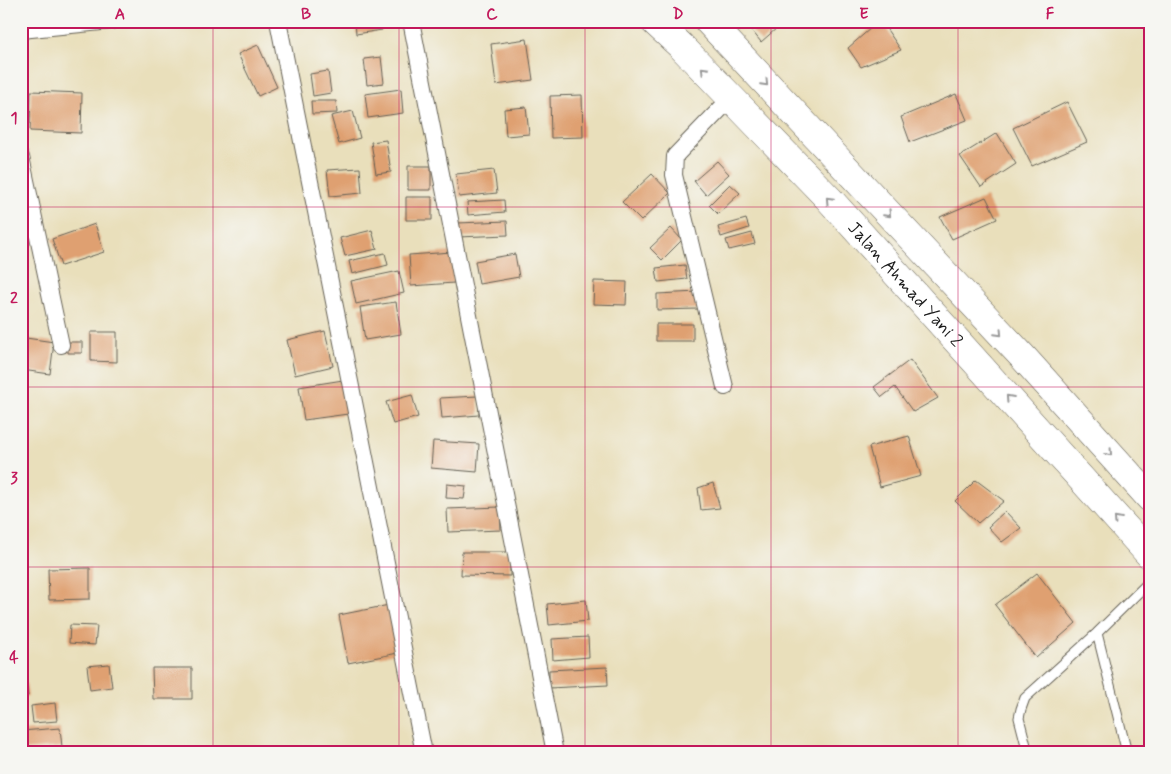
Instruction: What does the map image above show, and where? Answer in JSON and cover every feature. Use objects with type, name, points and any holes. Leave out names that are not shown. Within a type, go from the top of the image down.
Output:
[{"type":"highway","name":"Jalan Ahmad Yani 2","points":[[654,21],[681,46],[829,199],[1150,555]]},
{"type":"highway","name":"Jalan Ahmad Yani 2","points":[[708,21],[1022,356],[1150,498]]},
{"type":"street","points":[[21,30],[111,21]]},
{"type":"street","points":[[278,21],[424,753]]},
{"type":"street","points":[[411,21],[555,753]]},
{"type":"street","points":[[725,387],[674,175],[675,156],[731,98]]},
{"type":"street","points":[[21,157],[61,345]]},
{"type":"lane","points":[[1028,753],[1019,718],[1025,698],[1097,633],[1150,581]]},
{"type":"lane","points":[[1097,633],[1127,753]]},
{"type":"building","points":[[355,21],[381,21],[382,30],[356,34]]},
{"type":"building","points":[[744,21],[785,21],[761,42]]},
{"type":"building","points":[[881,21],[901,50],[861,67],[848,48]]},
{"type":"building","points":[[527,39],[533,80],[496,85],[491,44]]},
{"type":"building","points":[[258,45],[277,87],[258,96],[238,54]]},
{"type":"building","points":[[381,57],[384,83],[367,85],[364,59]]},
{"type":"building","points":[[328,71],[331,93],[313,96],[310,74]]},
{"type":"building","points":[[401,89],[403,113],[368,118],[365,94]]},
{"type":"building","points":[[31,91],[82,93],[81,133],[30,131]]},
{"type":"building","points":[[956,94],[967,120],[910,142],[901,117]]},
{"type":"building","points":[[582,95],[583,137],[551,138],[550,96]]},
{"type":"building","points":[[311,101],[336,101],[337,113],[312,114]]},
{"type":"building","points":[[1067,102],[1087,142],[1032,166],[1013,128]]},
{"type":"building","points":[[526,107],[529,134],[506,136],[504,109]]},
{"type":"building","points":[[353,111],[360,138],[339,144],[331,116]]},
{"type":"building","points":[[997,133],[1016,164],[981,187],[960,156]]},
{"type":"building","points":[[386,140],[391,172],[376,174],[371,142]]},
{"type":"building","points":[[717,161],[729,174],[706,195],[694,181]]},
{"type":"building","points":[[408,166],[431,166],[431,190],[408,190]]},
{"type":"building","points":[[360,168],[362,193],[330,196],[327,170]]},
{"type":"building","points":[[494,170],[497,193],[459,197],[456,174]]},
{"type":"building","points":[[652,174],[670,193],[641,221],[622,202]]},
{"type":"building","points":[[730,184],[740,193],[718,214],[709,205]]},
{"type":"building","points":[[406,197],[432,197],[432,220],[406,220]]},
{"type":"building","points":[[986,197],[997,219],[952,239],[940,217]]},
{"type":"building","points":[[504,200],[505,212],[468,215],[467,202]]},
{"type":"building","points":[[746,219],[749,228],[721,237],[718,227]]},
{"type":"building","points":[[507,221],[508,235],[458,237],[458,223]]},
{"type":"building","points":[[95,224],[104,252],[61,266],[52,239]]},
{"type":"building","points":[[671,228],[682,240],[662,260],[650,248]]},
{"type":"building","points":[[372,230],[377,249],[345,256],[340,238]]},
{"type":"building","points":[[752,233],[755,244],[729,250],[726,240]]},
{"type":"building","points":[[452,252],[454,283],[411,286],[409,255]]},
{"type":"building","points":[[385,253],[388,265],[352,274],[349,261]]},
{"type":"building","points":[[515,254],[519,277],[479,284],[475,261]]},
{"type":"building","points":[[685,265],[687,279],[658,282],[656,268]]},
{"type":"building","points":[[399,271],[404,293],[356,304],[351,281]]},
{"type":"building","points":[[594,281],[627,282],[626,305],[593,304]]},
{"type":"building","points":[[698,292],[698,309],[657,310],[657,294]]},
{"type":"building","points":[[396,302],[401,334],[365,340],[360,307]]},
{"type":"building","points":[[656,324],[693,324],[693,341],[656,341]]},
{"type":"building","points":[[325,331],[333,366],[295,375],[287,340]]},
{"type":"building","points":[[91,332],[117,332],[117,362],[91,361]]},
{"type":"building","points":[[26,338],[54,342],[50,374],[22,370]]},
{"type":"building","points":[[68,342],[82,342],[82,353],[68,353]]},
{"type":"building","points":[[910,360],[938,398],[913,412],[895,387],[882,397],[874,387]]},
{"type":"building","points":[[343,380],[348,414],[304,420],[299,387]]},
{"type":"building","points":[[412,395],[418,417],[393,424],[386,402]]},
{"type":"building","points":[[478,396],[479,415],[442,418],[440,398]]},
{"type":"building","points":[[909,436],[921,476],[880,487],[869,447]]},
{"type":"building","points":[[433,441],[479,444],[477,472],[431,468]]},
{"type":"building","points":[[976,480],[1004,501],[978,523],[955,501]]},
{"type":"building","points":[[713,483],[720,508],[701,510],[698,488]]},
{"type":"building","points":[[447,484],[466,486],[464,499],[446,498]]},
{"type":"building","points":[[500,507],[501,530],[448,532],[447,509]]},
{"type":"building","points":[[1005,511],[1021,528],[1002,542],[988,527]]},
{"type":"building","points":[[462,552],[510,552],[510,576],[461,575]]},
{"type":"building","points":[[90,568],[90,599],[49,600],[48,569]]},
{"type":"building","points":[[1037,573],[1076,623],[1036,658],[995,605]]},
{"type":"building","points":[[586,600],[588,621],[549,625],[547,604]]},
{"type":"building","points":[[389,605],[398,653],[348,663],[339,615]]},
{"type":"building","points":[[70,625],[97,626],[95,645],[69,643]]},
{"type":"building","points":[[588,637],[589,657],[553,660],[552,639]]},
{"type":"building","points":[[21,643],[26,667],[21,668]]},
{"type":"building","points":[[109,664],[112,687],[90,690],[87,666]]},
{"type":"building","points":[[607,667],[608,685],[549,688],[549,670]]},
{"type":"building","points":[[152,668],[192,668],[192,699],[153,699]]},
{"type":"building","points":[[25,676],[28,696],[21,697],[21,677]]},
{"type":"building","points":[[55,703],[57,721],[33,723],[31,706]]},
{"type":"building","points":[[60,728],[62,747],[21,750],[21,731]]}]
